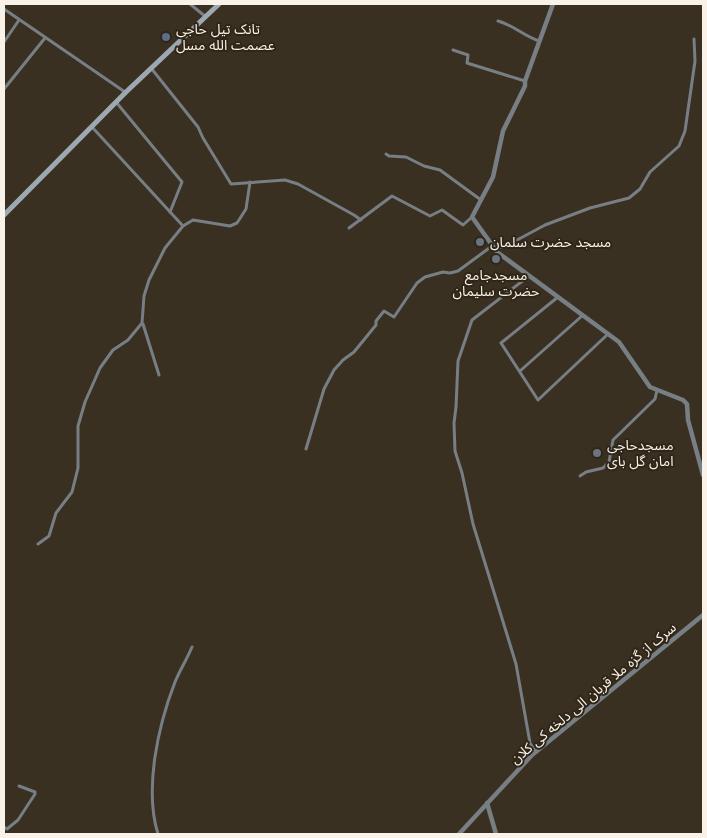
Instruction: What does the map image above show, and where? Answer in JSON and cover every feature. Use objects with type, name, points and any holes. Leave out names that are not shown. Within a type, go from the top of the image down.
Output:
[{"type":"main road","points":[[4,216],[126,92],[219,4]]},
{"type":"street","points":[[190,4],[206,17]]},
{"type":"street","points":[[349,228],[392,196],[430,216],[442,210],[463,225],[472,217],[493,177],[503,131],[525,86],[525,81],[553,4]]},
{"type":"street","points":[[4,10],[126,92]]},
{"type":"street","points":[[4,42],[19,20]]},
{"type":"street","points":[[498,22],[509,24],[528,38],[540,40]]},
{"type":"street","points":[[4,89],[45,38]]},
{"type":"street","points":[[306,449],[324,389],[334,370],[342,360],[354,352],[376,325],[376,321],[384,311],[394,317],[417,283],[425,277],[443,272],[458,272],[493,247],[504,246],[554,222],[590,208],[629,198],[640,189],[650,172],[679,146],[685,131],[695,61],[694,39]]},
{"type":"street","points":[[453,50],[468,55],[467,63],[525,81]]},
{"type":"street","points":[[151,68],[198,127],[231,184],[285,180],[298,184],[361,220]]},
{"type":"street","points":[[116,102],[182,182],[170,212]]},
{"type":"street","points":[[92,127],[183,226]]},
{"type":"street","points":[[386,154],[389,156],[406,157],[424,166],[440,170],[481,200]]},
{"type":"street","points":[[160,375],[142,323],[144,296],[149,280],[165,248],[183,226],[193,220],[230,226],[237,222],[246,209],[250,195],[250,182]]},
{"type":"street","points":[[472,217],[497,252],[619,342],[650,387],[683,400],[687,404],[688,420],[703,475]]},
{"type":"street","points":[[529,276],[472,320],[458,361],[454,423],[455,451],[462,473],[473,524],[516,664],[530,743],[536,752]]},
{"type":"street","points":[[558,297],[501,343],[538,400],[608,334]]},
{"type":"street","points":[[520,372],[582,315]]},
{"type":"street","points":[[38,544],[49,536],[56,513],[72,492],[78,468],[78,426],[85,402],[100,368],[113,350],[128,340],[142,323]]},
{"type":"street","points":[[580,476],[586,472],[603,468],[609,462],[613,440],[655,399],[657,390]]},
{"type":"street","name":"سرک از گزه ملا قربان الی دلخه کی کلان","points":[[459,834],[536,752],[703,615]]},
{"type":"street","points":[[158,834],[152,807],[152,792],[160,731],[175,682],[192,648]]},
{"type":"street","points":[[4,827],[7,829],[18,820],[35,794],[32,790],[19,786]]},
{"type":"street","points":[[487,803],[496,834]]},
{"type":"place","name":"تانک تیل حاجی عصمت الله مسل","points":[[166,37]]},
{"type":"place","name":"مسجد حضرت سلمان","points":[[480,242]]},
{"type":"place","name":"مسجدجامع حضرت سلیمان","points":[[496,259]]},
{"type":"place","name":"مسجدحاجی امان گل بای","points":[[597,453]]}]
